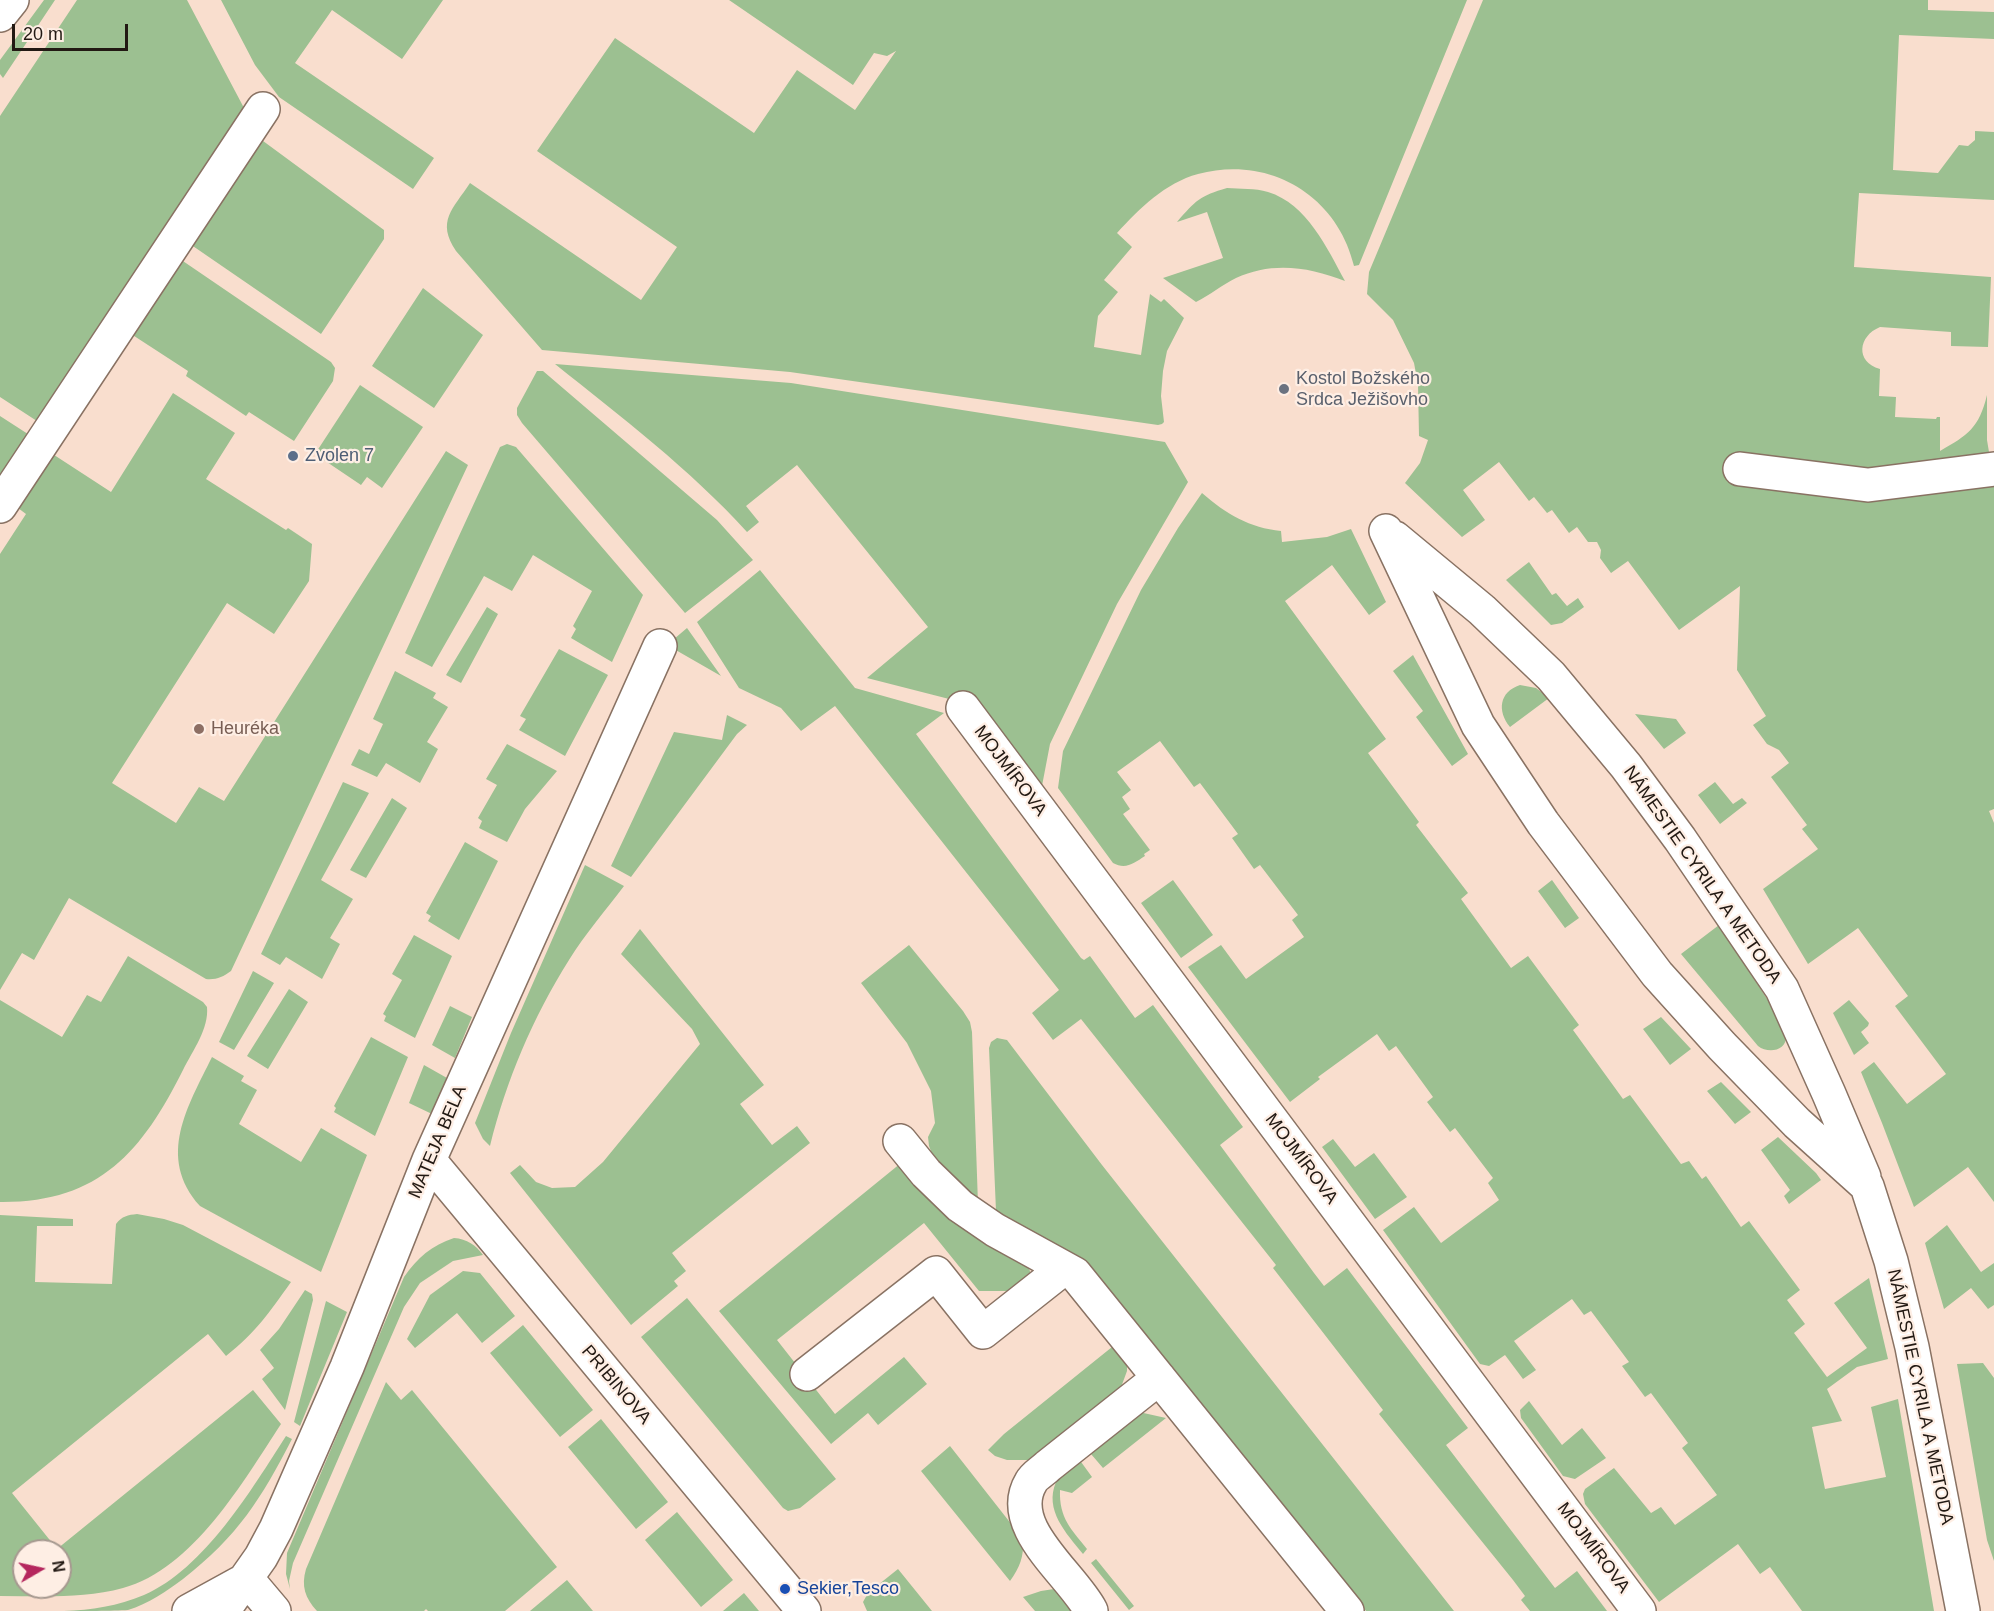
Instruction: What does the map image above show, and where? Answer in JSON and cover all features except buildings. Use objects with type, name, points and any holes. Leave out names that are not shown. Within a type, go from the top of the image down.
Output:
[{"type":"street","points":[[0,15],[12,0]]},
{"type":"street","points":[[0,506],[263,109]]},
{"type":"street","points":[[1740,469],[1868,485],[1994,469]]},
{"type":"street","name":"NÁMESTIE CYRILA A METODA","points":[[1867,1186],[1797,1123],[1722,1046],[1657,974],[1543,823],[1478,725],[1386,531],[1482,610],[1551,676],[1626,766],[1680,839],[1782,989],[1867,1186],[1892,1261],[1912,1347],[1963,1611]]},
{"type":"street","name":"MATEJA BELA","points":[[189,1611],[247,1579],[276,1528],[347,1366],[429,1160],[660,646]]},
{"type":"street","name":"MOJMÍROVA","points":[[963,708],[1639,1611]]},
{"type":"street","points":[[900,1141],[926,1173],[960,1206],[995,1230],[1075,1274],[1347,1611]]},
{"type":"street","name":"PRIBINOVA","points":[[429,1160],[804,1611]]},
{"type":"street","points":[[807,1374],[936,1273],[982,1332],[1064,1268]]},
{"type":"street","points":[[1091,1611],[1034,1536],[1026,1518],[1025,1500],[1031,1482],[1048,1466],[1159,1378]]},
{"type":"street","points":[[223,1611],[247,1579],[274,1611]]},
{"type":"green space","points":[[44,0],[55,0],[3,78],[0,74],[0,60]]},
{"type":"green space","points":[[77,0],[187,0],[244,108],[40,423],[0,397],[0,116]]},
{"type":"green space","points":[[221,0],[443,0],[402,59],[332,10],[295,63],[434,158],[413,189],[279,97],[255,65]]},
{"type":"green space","points":[[729,0],[1467,0],[1359,265],[1354,266],[1345,241],[1332,219],[1316,201],[1296,186],[1274,176],[1250,170],[1224,170],[1186,178],[1164,190],[1135,214],[1117,233],[1132,247],[1104,280],[1118,292],[1098,316],[1094,347],[1141,355],[1150,294],[1161,302],[1164,299],[1184,318],[1167,351],[1161,396],[1164,422],[1158,425],[790,372],[542,350],[456,251],[450,241],[447,223],[453,208],[470,183],[641,300],[677,247],[537,151],[615,38],[754,133],[797,70],[855,110],[896,51],[887,56],[874,53],[853,85]]},
{"type":"green space","points":[[1483,0],[1928,0],[1928,10],[1994,12],[1994,39],[1899,35],[1893,170],[1938,173],[1959,145],[1968,146],[1975,140],[1975,131],[1994,132],[1994,200],[1859,193],[1854,267],[1991,277],[1988,347],[1951,346],[1951,332],[1880,327],[1867,336],[1862,349],[1866,361],[1880,369],[1879,396],[1896,397],[1895,417],[1936,419],[1940,417],[1940,451],[1971,429],[1980,415],[1987,395],[1987,440],[1994,482],[1994,809],[1989,811],[1994,823],[1994,1202],[1968,1167],[1914,1207],[1861,1072],[1874,1062],[1907,1104],[1946,1074],[1895,1006],[1908,996],[1858,928],[1808,964],[1763,889],[1818,849],[1802,829],[1807,825],[1771,777],[1789,763],[1779,750],[1767,744],[1753,725],[1766,716],[1737,670],[1740,586],[1679,630],[1628,561],[1611,573],[1600,558],[1601,550],[1597,542],[1588,542],[1577,527],[1569,533],[1552,510],[1547,513],[1534,497],[1529,501],[1499,462],[1463,490],[1485,520],[1462,537],[1405,483],[1420,463],[1428,440],[1419,436],[1418,384],[1414,363],[1393,320],[1367,294],[1369,272]]},
{"type":"green space","points":[[259,138],[384,230],[384,239],[321,334],[187,242]]},
{"type":"green space","points":[[1227,188],[1268,192],[1294,206],[1323,242],[1345,281],[1305,269],[1263,269],[1236,278],[1196,302],[1163,278],[1223,258],[1207,212],[1177,222],[1199,200]]},
{"type":"green space","points":[[177,257],[331,362],[335,368],[333,381],[294,441],[249,412],[246,416],[186,376],[188,371],[128,332]]},
{"type":"green space","points":[[423,288],[483,335],[434,408],[372,366]]},
{"type":"green space","points":[[555,364],[791,383],[1165,442],[1188,482],[1117,604],[1050,744],[1041,791],[969,692],[957,701],[867,678],[928,627],[797,465],[746,506],[759,522],[747,532],[679,465]]},
{"type":"green space","points":[[537,371],[543,371],[717,520],[753,560],[685,613],[517,415],[517,408]]},
{"type":"green space","points":[[360,385],[423,427],[382,488],[367,477],[361,485],[315,454]]},
{"type":"green space","points":[[173,393],[235,433],[206,479],[312,544],[309,581],[274,634],[227,603],[112,783],[176,823],[199,787],[224,801],[446,451],[468,465],[231,971],[219,978],[206,979],[69,898],[34,960],[22,953],[0,990],[0,554],[26,514],[14,505],[48,451],[111,492]]},
{"type":"green space","points":[[0,416],[31,436],[0,483]]},
{"type":"green space","points":[[507,444],[516,447],[643,595],[612,662],[571,638],[576,629],[573,626],[592,591],[533,555],[512,591],[484,576],[432,667],[405,653],[500,447]]},
{"type":"green space","points":[[1202,493],[1239,519],[1259,527],[1281,531],[1282,542],[1327,537],[1351,529],[1386,602],[1369,615],[1332,565],[1285,601],[1386,739],[1368,753],[1419,822],[1416,825],[1468,893],[1461,899],[1511,968],[1528,956],[1579,1025],[1573,1030],[1623,1099],[1630,1095],[1681,1164],[1689,1161],[1702,1179],[1706,1176],[1741,1227],[1749,1221],[1800,1290],[1787,1300],[1805,1324],[1794,1333],[1827,1377],[1867,1348],[1834,1303],[1869,1278],[1888,1359],[1857,1367],[1827,1389],[1842,1421],[1812,1427],[1825,1489],[1886,1477],[1871,1407],[1898,1399],[1934,1611],[1802,1611],[1770,1567],[1760,1574],[1738,1544],[1659,1602],[1585,1504],[1583,1494],[1585,1489],[1614,1468],[1651,1513],[1661,1507],[1675,1525],[1717,1495],[1682,1448],[1688,1443],[1651,1393],[1645,1397],[1622,1366],[1629,1362],[1591,1311],[1584,1315],[1572,1299],[1514,1341],[1536,1370],[1523,1379],[1505,1355],[1489,1366],[1480,1364],[1383,1230],[1414,1207],[1441,1243],[1499,1200],[1488,1183],[1493,1178],[1455,1128],[1450,1132],[1427,1102],[1433,1097],[1396,1046],[1389,1051],[1377,1034],[1318,1077],[1320,1079],[1290,1102],[1188,967],[1221,945],[1246,979],[1304,937],[1292,920],[1298,915],[1260,865],[1254,869],[1232,838],[1238,834],[1200,783],[1194,787],[1160,741],[1117,772],[1131,790],[1122,797],[1130,809],[1123,814],[1150,850],[1133,863],[1122,866],[1113,863],[1058,788],[1063,751],[1141,590]]},
{"type":"green space","points":[[1529,562],[1552,595],[1556,593],[1567,606],[1578,598],[1584,607],[1562,623],[1551,625],[1506,580]]},
{"type":"green space","points":[[760,570],[855,688],[944,713],[916,734],[1081,958],[1084,960],[1090,956],[1135,1018],[1153,1005],[1243,1127],[1220,1145],[1314,1273],[1324,1286],[1347,1268],[1468,1428],[1446,1445],[1555,1588],[1577,1571],[1607,1611],[1530,1611],[1521,1600],[1525,1596],[1513,1580],[1379,1414],[1383,1410],[1273,1268],[1276,1265],[1081,1019],[1053,1040],[1032,1013],[1059,990],[835,706],[801,731],[781,708],[739,688],[697,622]]},
{"type":"green space","points":[[487,607],[498,614],[461,683],[446,675]]},
{"type":"green space","points":[[687,628],[721,676],[667,645]]},
{"type":"green space","points":[[559,649],[608,675],[565,756],[519,730],[526,719],[520,716]]},
{"type":"green space","points":[[1413,655],[1468,754],[1452,766],[1416,717],[1423,711],[1393,671]]},
{"type":"green space","points":[[395,671],[436,693],[433,698],[448,707],[427,742],[438,749],[420,783],[386,763],[377,777],[351,765],[359,749],[369,754],[383,724],[373,719]]},
{"type":"green space","points":[[1520,685],[1536,688],[1549,698],[1510,727],[1503,715],[1502,703],[1508,692]]},
{"type":"green space","points":[[1635,714],[1676,719],[1686,733],[1664,749]]},
{"type":"green space","points":[[727,715],[747,725],[737,734],[631,877],[611,866],[674,732],[722,740]]},
{"type":"green space","points":[[507,744],[557,771],[525,809],[507,842],[479,828],[482,821],[478,818],[497,785],[486,779]]},
{"type":"green space","points":[[343,782],[369,793],[321,880],[353,899],[330,938],[340,944],[322,979],[286,957],[280,965],[261,954]]},
{"type":"green space","points":[[1715,782],[1733,804],[1742,798],[1747,803],[1720,824],[1698,795]]},
{"type":"green space","points":[[392,798],[407,808],[366,878],[350,870]]},
{"type":"green space","points":[[465,842],[498,861],[459,940],[428,921],[431,916],[426,913]]},
{"type":"green space","points":[[585,865],[624,886],[575,950],[532,1027],[504,1098],[490,1146],[483,1139],[475,1123],[511,1033]]},
{"type":"green space","points":[[1173,880],[1213,935],[1181,958],[1141,903]]},
{"type":"green space","points":[[1552,880],[1579,918],[1565,928],[1538,891]]},
{"type":"green space","points":[[1719,925],[1784,1025],[1785,1041],[1776,1050],[1767,1050],[1758,1046],[1681,954]]},
{"type":"green space","points":[[640,929],[764,1085],[740,1104],[772,1145],[797,1126],[810,1143],[672,1253],[686,1271],[674,1281],[678,1286],[631,1325],[510,1173],[520,1165],[536,1182],[552,1188],[575,1187],[603,1162],[700,1044],[692,1029],[621,954]]},
{"type":"green space","points":[[414,935],[452,956],[415,1038],[384,1021],[386,1016],[383,1014],[402,980],[392,974]]},
{"type":"green space","points":[[909,945],[970,1022],[978,1204],[935,1161],[928,1137],[935,1123],[931,1091],[907,1043],[861,983]]},
{"type":"green space","points":[[128,956],[203,1002],[207,1007],[206,1023],[196,1047],[151,1125],[133,1148],[113,1167],[91,1182],[65,1193],[35,1200],[0,1202],[0,1000],[62,1037],[87,995],[101,1002]]},
{"type":"green space","points":[[253,971],[274,983],[234,1050],[219,1042]]},
{"type":"green space","points":[[289,989],[308,1002],[268,1069],[247,1056]]},
{"type":"green space","points":[[1849,1000],[1869,1023],[1861,1032],[1869,1043],[1854,1055],[1833,1013]]},
{"type":"green space","points":[[450,1006],[472,1017],[455,1058],[432,1045]]},
{"type":"green space","points":[[1661,1017],[1691,1049],[1670,1065],[1643,1029]]},
{"type":"green space","points":[[371,1037],[408,1057],[375,1136],[334,1112],[336,1108],[334,1106]]},
{"type":"green space","points":[[997,1038],[1007,1040],[1102,1165],[1454,1611],[1366,1611],[1165,1359],[1101,1286],[1013,1227],[996,1211],[989,1048],[991,1042]]},
{"type":"green space","points":[[212,1057],[244,1076],[241,1081],[257,1090],[239,1124],[301,1162],[321,1128],[367,1155],[321,1272],[200,1206],[187,1188],[180,1169],[178,1150],[180,1132],[194,1094]]},
{"type":"green space","points":[[424,1065],[447,1078],[432,1114],[409,1103]]},
{"type":"green space","points":[[1721,1082],[1751,1112],[1735,1124],[1707,1091]]},
{"type":"green space","points":[[1778,1137],[1821,1180],[1789,1204],[1784,1196],[1790,1190],[1761,1150]]},
{"type":"green space","points":[[1333,1139],[1355,1167],[1374,1153],[1407,1197],[1375,1219],[1322,1147]]},
{"type":"green space","points":[[901,1163],[1028,1266],[1033,1279],[1014,1291],[979,1291],[924,1223],[777,1340],[835,1414],[904,1357],[927,1384],[878,1425],[868,1413],[831,1444],[719,1311]]},
{"type":"green space","points":[[137,1214],[183,1225],[291,1282],[262,1322],[226,1356],[208,1334],[12,1493],[49,1539],[12,1539],[12,1596],[0,1596],[0,1215],[73,1219],[73,1226],[37,1226],[35,1282],[112,1284],[116,1224],[128,1215]]},
{"type":"green space","points":[[1947,1225],[1981,1272],[1994,1263],[1994,1305],[1988,1309],[1971,1288],[1944,1309],[1925,1243]]},
{"type":"green space","points":[[454,1238],[471,1243],[483,1255],[453,1261],[420,1283],[404,1307],[293,1563],[289,1581],[290,1589],[286,1574],[287,1553],[404,1277],[426,1253]]},
{"type":"green space","points":[[463,1271],[480,1273],[515,1316],[482,1343],[457,1313],[415,1348],[407,1339],[430,1295]]},
{"type":"green space","points":[[305,1290],[312,1294],[313,1300],[285,1410],[262,1379],[274,1368],[260,1350],[279,1329]]},
{"type":"green space","points":[[687,1298],[836,1479],[800,1508],[788,1511],[783,1508],[641,1337]]},
{"type":"green space","points":[[326,1301],[347,1312],[300,1426],[294,1422]]},
{"type":"green space","points":[[523,1325],[593,1410],[560,1437],[490,1353]]},
{"type":"green space","points":[[1117,1343],[1127,1361],[1127,1371],[1120,1390],[1029,1460],[1007,1460],[995,1456],[988,1450],[1004,1434]]},
{"type":"green space","points":[[1983,1363],[1994,1378],[1994,1561],[1987,1540],[1957,1364]]},
{"type":"green space","points":[[386,1382],[401,1400],[412,1390],[557,1567],[505,1611],[428,1611],[426,1609],[424,1611],[317,1611],[307,1596],[304,1586],[306,1569]]},
{"type":"green space","points":[[253,1390],[281,1424],[214,1521],[172,1563],[148,1578],[123,1588],[72,1595],[72,1539],[69,1539]]},
{"type":"green space","points":[[1529,1401],[1562,1445],[1582,1428],[1606,1458],[1575,1479],[1563,1476],[1521,1418],[1520,1410]]},
{"type":"green space","points":[[1139,1412],[1166,1418],[1103,1468],[1085,1447]]},
{"type":"green space","points":[[601,1419],[668,1502],[636,1529],[568,1447]]},
{"type":"green space","points":[[286,1436],[292,1439],[270,1480],[246,1515],[219,1547],[183,1579],[150,1601],[128,1610],[64,1611],[104,1607],[134,1599],[166,1583],[187,1567],[225,1526]]},
{"type":"green space","points":[[950,1446],[1023,1539],[1021,1562],[1010,1581],[921,1471]]},
{"type":"green space","points":[[1076,1455],[1092,1477],[1072,1493],[1060,1490],[1060,1500],[1067,1523],[1087,1549],[1083,1554],[1059,1521],[1053,1502],[1057,1478]]},
{"type":"green space","points":[[677,1512],[733,1580],[701,1607],[645,1540]]},
{"type":"green space","points":[[1096,1559],[1134,1606],[1129,1610],[1091,1563]]},
{"type":"green space","points":[[898,1569],[932,1611],[867,1611],[863,1602],[868,1593]]},
{"type":"green space","points":[[567,1580],[593,1611],[530,1611]]},
{"type":"green space","points":[[1054,1589],[1065,1591],[1078,1611],[1035,1611],[1023,1597]]},
{"type":"green space","points":[[744,1593],[759,1611],[723,1611]]},
{"type":"place","name":"Kostol Božského Srdca Ježišovho","points":[[1284,389]]},
{"type":"place","name":"Zvolen 7","points":[[293,456]]},
{"type":"place","name":"Heuréka","points":[[199,729]]},
{"type":"place","name":"Sekier,Tesco","points":[[785,1589]]}]
